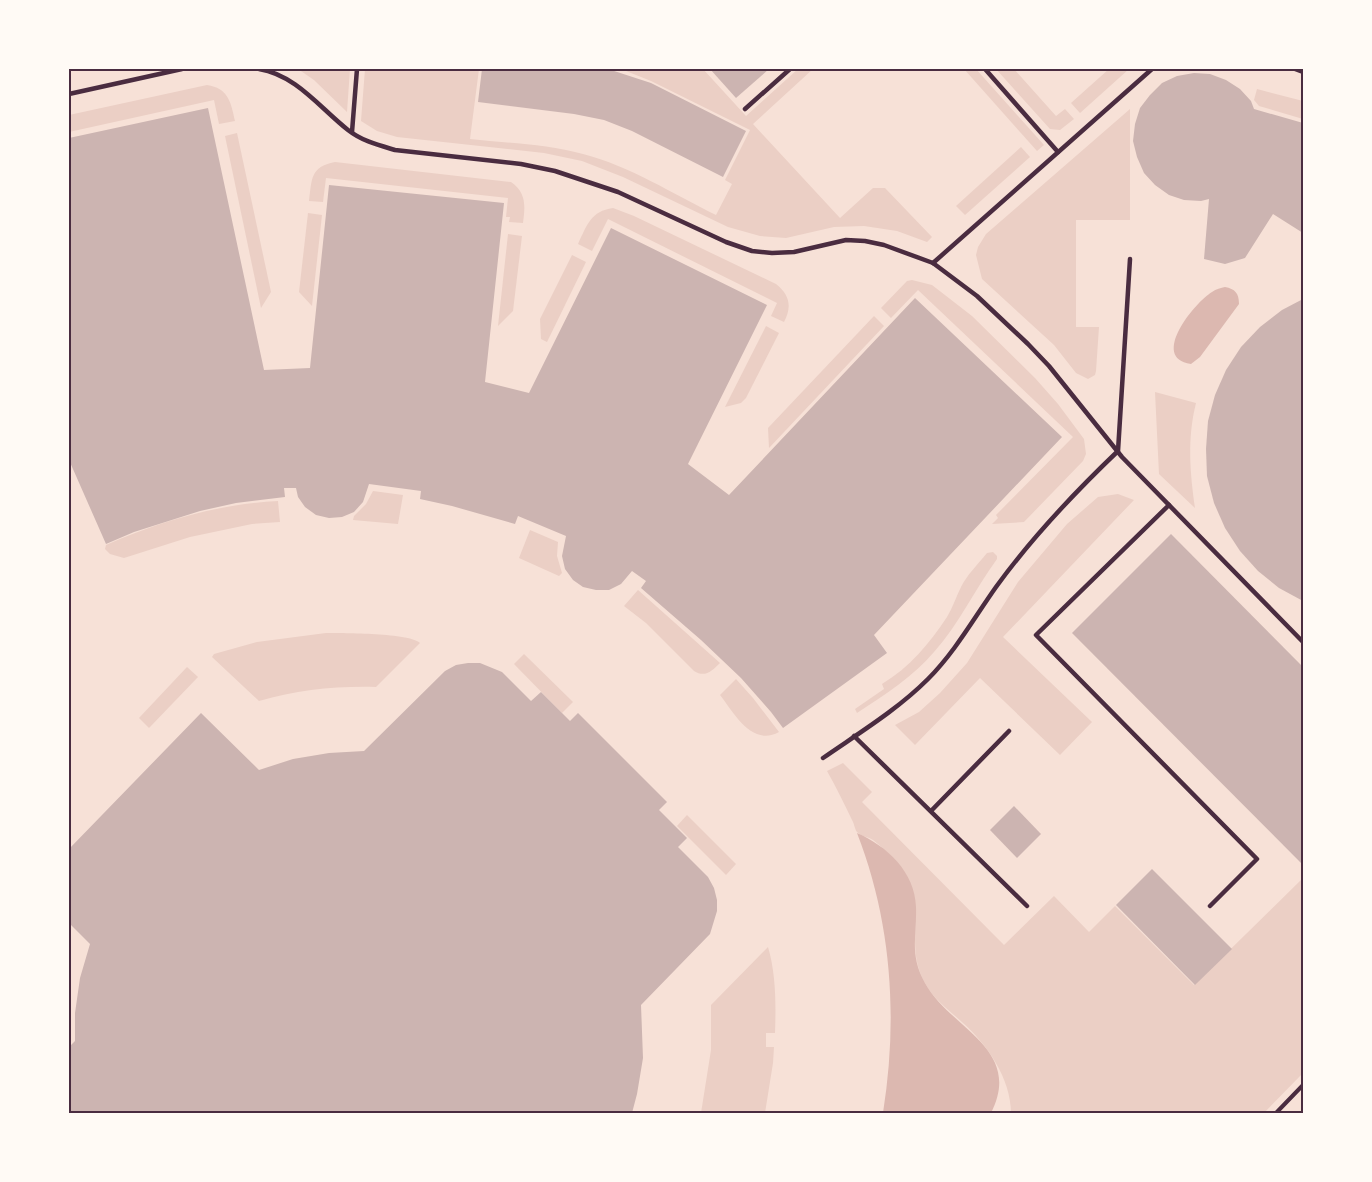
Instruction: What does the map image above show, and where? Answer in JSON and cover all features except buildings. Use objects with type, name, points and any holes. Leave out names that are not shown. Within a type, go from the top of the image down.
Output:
[{"type":"lane","points":[[69,94],[182,69]]},
{"type":"lane","points":[[259,69],[285,79],[305,92],[363,139],[395,150],[520,164],[590,181],[726,242],[752,251],[794,252],[846,240],[865,241],[884,245],[933,263],[978,296],[1028,344],[1049,366],[1118,451],[1303,642]]},
{"type":"lane","points":[[352,132],[357,69]]},
{"type":"lane","points":[[746,109],[790,69]]},
{"type":"lane","points":[[985,69],[1058,152]]},
{"type":"lane","points":[[933,263],[1152,69]]},
{"type":"lane","points":[[1295,69],[1303,72]]},
{"type":"lane","points":[[823,758],[911,695],[931,676],[1054,513],[1118,451],[1130,259]]},
{"type":"lane","points":[[1169,505],[1036,635],[1257,859],[1210,906]]},
{"type":"lane","points":[[931,811],[1009,731]]},
{"type":"lane","points":[[854,736],[1027,906]]},
{"type":"path","points":[[1276,1113],[1303,1085]]},
{"type":"shaded area","points":[[298,69],[350,69],[347,112],[314,80]]},
{"type":"shaded area","points":[[365,69],[479,69],[470,139],[555,148],[600,159],[634,173],[716,215],[732,184],[725,180],[750,130],[651,81],[621,69],[703,69],[746,116],[798,69],[813,69],[753,124],[840,218],[873,188],[885,188],[932,237],[927,242],[897,231],[864,226],[834,227],[786,238],[760,236],[728,227],[623,177],[582,161],[544,153],[397,137],[377,131],[361,121]]},
{"type":"shaded area","points":[[964,69],[976,69],[1044,145],[1037,151]]},
{"type":"shaded area","points":[[996,69],[1014,69],[1056,116],[1065,109],[1074,119],[1060,130],[1050,129]]},
{"type":"shaded area","points":[[1109,69],[1129,69],[1080,113],[1071,103]]},
{"type":"shaded area","points":[[207,85],[220,89],[224,93],[230,102],[235,121],[219,124],[214,100],[69,132],[69,115]]},
{"type":"shaded area","points":[[1257,89],[1303,101],[1303,119],[1259,106],[1254,100]]},
{"type":"shaded area","points":[[1130,109],[1130,220],[1076,220],[1076,327],[1099,327],[1096,371],[1095,375],[1088,379],[1076,373],[1054,345],[982,279],[976,255],[986,234]]},
{"type":"shaded area","points":[[237,133],[271,292],[261,308],[225,136]]},
{"type":"shaded area","points":[[1021,147],[1030,157],[965,215],[956,206]]},
{"type":"shaded area","points":[[335,162],[511,182],[522,196],[523,223],[509,222],[510,217],[506,217],[508,198],[326,178],[323,202],[309,201],[314,175],[321,167]]},
{"type":"shaded area","points":[[613,208],[776,284],[787,297],[789,306],[784,322],[771,316],[777,303],[608,219],[592,251],[578,244],[591,220],[600,212]]},
{"type":"shaded area","points":[[308,213],[322,215],[312,306],[299,292]]},
{"type":"shaded area","points":[[508,234],[522,236],[513,311],[498,326]]},
{"type":"shaded area","points":[[572,255],[586,262],[547,342],[541,339],[540,319]]},
{"type":"shaded area","points":[[907,281],[932,285],[972,316],[1035,378],[1084,439],[1086,454],[1083,461],[1024,522],[992,524],[998,518],[996,515],[1073,437],[918,290],[891,318],[881,308]]},
{"type":"shaded area","points":[[1225,287],[1236,292],[1239,304],[1200,357],[1191,364],[1179,360],[1174,352],[1179,330],[1204,298],[1215,290]]},
{"type":"shaded area","points":[[874,316],[884,326],[769,448],[768,428]]},
{"type":"shaded area","points":[[766,326],[779,333],[746,398],[741,403],[725,407]]},
{"type":"shaded area","points":[[1155,392],[1196,403],[1191,430],[1190,456],[1195,508],[1159,474]]},
{"type":"shaded area","points":[[373,491],[403,495],[398,524],[353,520]]},
{"type":"shaded area","points":[[1118,494],[1134,500],[1003,637],[1092,722],[1060,755],[980,678],[915,745],[895,725],[919,712],[967,663],[1018,582],[1067,524],[1098,497]]},
{"type":"shaded area","points":[[278,501],[280,522],[252,524],[190,537],[124,558],[110,554],[105,549],[106,545],[126,536],[190,515],[234,506]]},
{"type":"shaded area","points":[[530,530],[558,542],[557,556],[562,573],[559,576],[519,558]]},
{"type":"shaded area","points":[[993,552],[997,559],[934,652],[908,678],[857,713],[855,709],[884,689],[882,684],[901,670],[926,646],[947,617],[966,578],[987,553]]},
{"type":"shaded area","points":[[638,590],[720,663],[705,674],[694,671],[646,623],[624,606]]},
{"type":"shaded area","points":[[326,633],[390,635],[420,643],[376,687],[317,690],[259,701],[212,657],[214,654],[257,642]]},
{"type":"shaded area","points":[[524,654],[573,702],[562,713],[514,664]]},
{"type":"shaded area","points":[[187,667],[198,677],[149,728],[139,718]]},
{"type":"shaded area","points":[[736,679],[779,732],[760,735],[752,732],[738,719],[720,695]]},
{"type":"shaded area","points":[[843,763],[872,792],[862,802],[1004,945],[1054,896],[1089,932],[1115,906],[1194,985],[1303,878],[1303,1073],[1264,1113],[1011,1113],[1007,1088],[989,1052],[972,1032],[937,1000],[925,983],[916,957],[915,907],[909,881],[889,854],[873,840],[856,831],[827,771]]},
{"type":"shaded area","points":[[687,815],[736,864],[726,875],[677,826]]},
{"type":"shaded area","points":[[857,833],[889,853],[911,882],[916,907],[915,954],[920,973],[936,999],[979,1040],[991,1055],[998,1072],[999,1091],[991,1113],[883,1113],[890,1042],[889,971],[878,901]]},
{"type":"shaded area","points":[[768,947],[774,979],[775,1033],[766,1033],[766,1047],[774,1047],[765,1113],[701,1113],[711,1050],[711,1005]]}]
